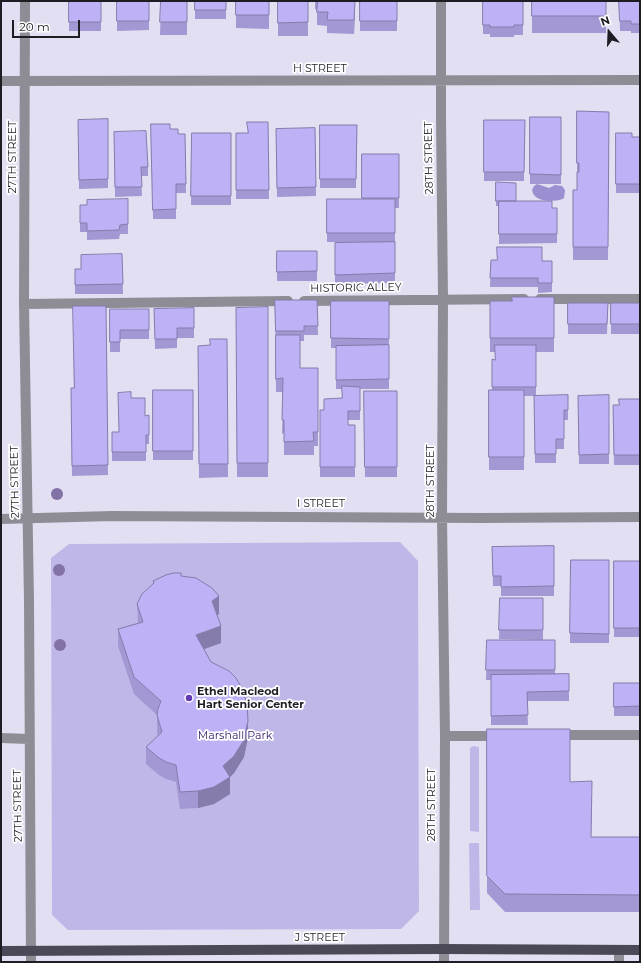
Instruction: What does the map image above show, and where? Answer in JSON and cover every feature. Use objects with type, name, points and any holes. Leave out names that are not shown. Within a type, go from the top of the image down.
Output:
[{"type":"main road","name":"J STREET","points":[[1,951],[443,949],[640,950]]},
{"type":"street","name":"27TH STREET","points":[[25,1],[24,304],[29,601],[31,962]]},
{"type":"street","name":"28TH STREET","points":[[441,1],[443,300],[442,517],[445,736],[444,962]]},
{"type":"street","name":"H STREET","points":[[1,81],[640,80]]},
{"type":"street","name":"HISTORIC ALLEY","points":[[24,304],[640,299]]},
{"type":"street","name":"I STREET","points":[[1,519],[112,516],[640,517]]},
{"type":"street","points":[[545,735],[640,735]]},
{"type":"street","points":[[445,736],[514,736]]},
{"type":"street","points":[[1,738],[29,739]]},
{"type":"street","points":[[619,950],[619,962]]},
{"type":"green space","name":"Marshall Park","points":[[400,542],[418,561],[419,911],[401,929],[68,930],[52,915],[51,558],[69,544]]},
{"type":"green space","points":[[473,746],[479,747],[479,832],[470,831],[470,748]]},
{"type":"green space","points":[[469,843],[479,843],[480,910],[470,910]]},
{"type":"shaded area","points":[[537,184],[549,188],[555,185],[562,186],[565,190],[564,198],[550,201],[537,198],[532,190]]},
{"type":"building","points":[[69,1],[101,1],[101,22],[69,22]]},
{"type":"building","points":[[117,1],[149,1],[149,21],[117,21]]},
{"type":"building","points":[[161,1],[187,1],[187,22],[160,22]]},
{"type":"building","points":[[195,1],[226,1],[226,10],[195,10]]},
{"type":"building","points":[[236,1],[269,1],[269,15],[236,15]]},
{"type":"building","points":[[278,1],[308,1],[308,22],[278,23]]},
{"type":"building","points":[[318,1],[355,1],[354,20],[327,20],[328,12],[317,12]]},
{"type":"building","points":[[360,1],[397,1],[397,21],[360,21]]},
{"type":"building","points":[[483,1],[523,1],[523,25],[514,25],[514,27],[490,27],[490,25],[483,25]]},
{"type":"building","points":[[532,1],[606,1],[606,16],[532,16]]},
{"type":"building","points":[[619,1],[640,1],[640,24],[631,24],[631,21],[620,21]]},
{"type":"building","points":[[577,111],[609,112],[608,247],[573,247],[573,190],[577,190],[577,172],[579,172],[579,163],[577,163]]},
{"type":"building","points":[[530,117],[561,117],[561,175],[530,174]]},
{"type":"building","points":[[108,119],[108,179],[79,180],[78,120]]},
{"type":"building","points":[[484,120],[525,120],[524,172],[484,172]]},
{"type":"building","points":[[247,122],[268,122],[269,190],[236,190],[236,133],[248,133]]},
{"type":"building","points":[[151,124],[170,124],[170,129],[178,129],[178,134],[185,134],[186,184],[176,184],[176,209],[153,210]]},
{"type":"building","points":[[320,125],[357,125],[356,179],[320,179]]},
{"type":"building","points":[[315,128],[316,187],[277,188],[276,129]]},
{"type":"building","points":[[146,131],[148,167],[141,167],[142,187],[115,187],[114,132]]},
{"type":"building","points":[[192,133],[231,133],[231,196],[191,196]]},
{"type":"building","points":[[616,133],[632,133],[632,137],[640,137],[640,184],[616,184]]},
{"type":"building","points":[[362,154],[399,154],[399,198],[362,198]]},
{"type":"building","points":[[496,182],[516,183],[516,201],[496,201]]},
{"type":"building","points":[[128,199],[128,224],[120,225],[119,230],[87,231],[87,223],[80,223],[80,205],[87,205],[87,200]]},
{"type":"building","points":[[327,199],[395,199],[395,233],[327,233]]},
{"type":"building","points":[[499,201],[552,201],[552,208],[557,208],[557,234],[499,234]]},
{"type":"building","points":[[395,242],[395,273],[335,275],[335,243]]},
{"type":"building","points":[[497,247],[542,247],[542,261],[552,261],[552,283],[538,283],[538,278],[490,278],[491,260],[497,260]]},
{"type":"building","points":[[277,251],[317,251],[317,271],[277,272]]},
{"type":"building","points":[[122,254],[123,284],[75,285],[75,269],[81,269],[81,255]]},
{"type":"building","points":[[512,297],[554,297],[554,338],[490,338],[490,301],[512,301]]},
{"type":"building","points":[[275,300],[317,300],[318,326],[304,326],[304,331],[276,331]]},
{"type":"building","points":[[331,301],[389,301],[389,339],[331,338]]},
{"type":"building","points":[[568,303],[608,303],[607,324],[568,324]]},
{"type":"building","points":[[611,303],[640,303],[640,324],[611,324]]},
{"type":"building","points":[[73,306],[106,306],[108,465],[72,466],[71,388],[74,388]]},
{"type":"building","points":[[268,307],[268,463],[237,463],[236,308]]},
{"type":"building","points":[[194,308],[194,328],[177,328],[177,339],[155,339],[154,309]]},
{"type":"building","points":[[110,309],[149,309],[149,330],[120,330],[120,342],[110,342]]},
{"type":"building","points":[[276,335],[300,335],[300,368],[318,368],[318,432],[313,432],[314,441],[284,442],[284,420],[282,420],[283,378],[276,379]]},
{"type":"building","points":[[210,339],[227,339],[228,464],[199,464],[198,346],[210,345]]},
{"type":"building","points":[[389,345],[389,379],[336,380],[336,346]]},
{"type":"building","points":[[495,345],[536,345],[536,387],[492,387],[492,359],[495,360]]},
{"type":"building","points":[[342,386],[360,387],[360,411],[348,411],[348,425],[355,425],[355,467],[320,467],[320,410],[324,410],[324,399],[342,398]]},
{"type":"building","points":[[153,390],[193,390],[193,451],[153,451]]},
{"type":"building","points":[[489,390],[524,390],[524,457],[489,457]]},
{"type":"building","points":[[364,391],[397,391],[397,467],[365,467]]},
{"type":"building","points":[[131,392],[131,398],[145,398],[145,416],[149,415],[149,435],[146,435],[146,452],[112,452],[112,432],[119,432],[118,393]]},
{"type":"building","points":[[568,395],[568,410],[564,410],[564,439],[556,439],[556,454],[535,454],[534,396]]},
{"type":"building","points":[[609,395],[609,454],[579,455],[578,396]]},
{"type":"building","points":[[619,399],[640,399],[640,455],[614,455],[613,405],[619,405]]},
{"type":"building","points":[[554,546],[554,586],[501,587],[501,576],[493,576],[492,547]]},
{"type":"building","points":[[571,560],[609,560],[609,634],[570,633]]},
{"type":"building","points":[[614,561],[640,561],[640,628],[614,628]]},
{"type":"building","name":"Ethel Macleod Hart Senior Center","points":[[174,573],[181,573],[181,576],[196,578],[212,588],[219,596],[212,601],[221,626],[196,635],[211,662],[229,671],[236,678],[247,703],[248,721],[244,740],[234,756],[223,766],[230,777],[214,787],[198,791],[180,792],[176,765],[159,758],[146,747],[162,732],[157,715],[161,701],[134,677],[118,629],[143,622],[137,604],[142,594],[154,583],[153,581]]},
{"type":"building","points":[[500,598],[543,598],[543,630],[499,630]]},
{"type":"building","points":[[487,640],[555,640],[555,670],[486,670]]},
{"type":"building","points":[[569,674],[569,691],[527,692],[528,715],[491,716],[491,675]]},
{"type":"building","points":[[614,683],[640,683],[640,706],[614,707]]},
{"type":"building","points":[[487,729],[570,729],[570,782],[592,781],[591,837],[640,837],[640,895],[505,894],[487,876]]},
{"type":"place","name":"Ethel Macleod Hart Senior Center","points":[[189,698]]}]
